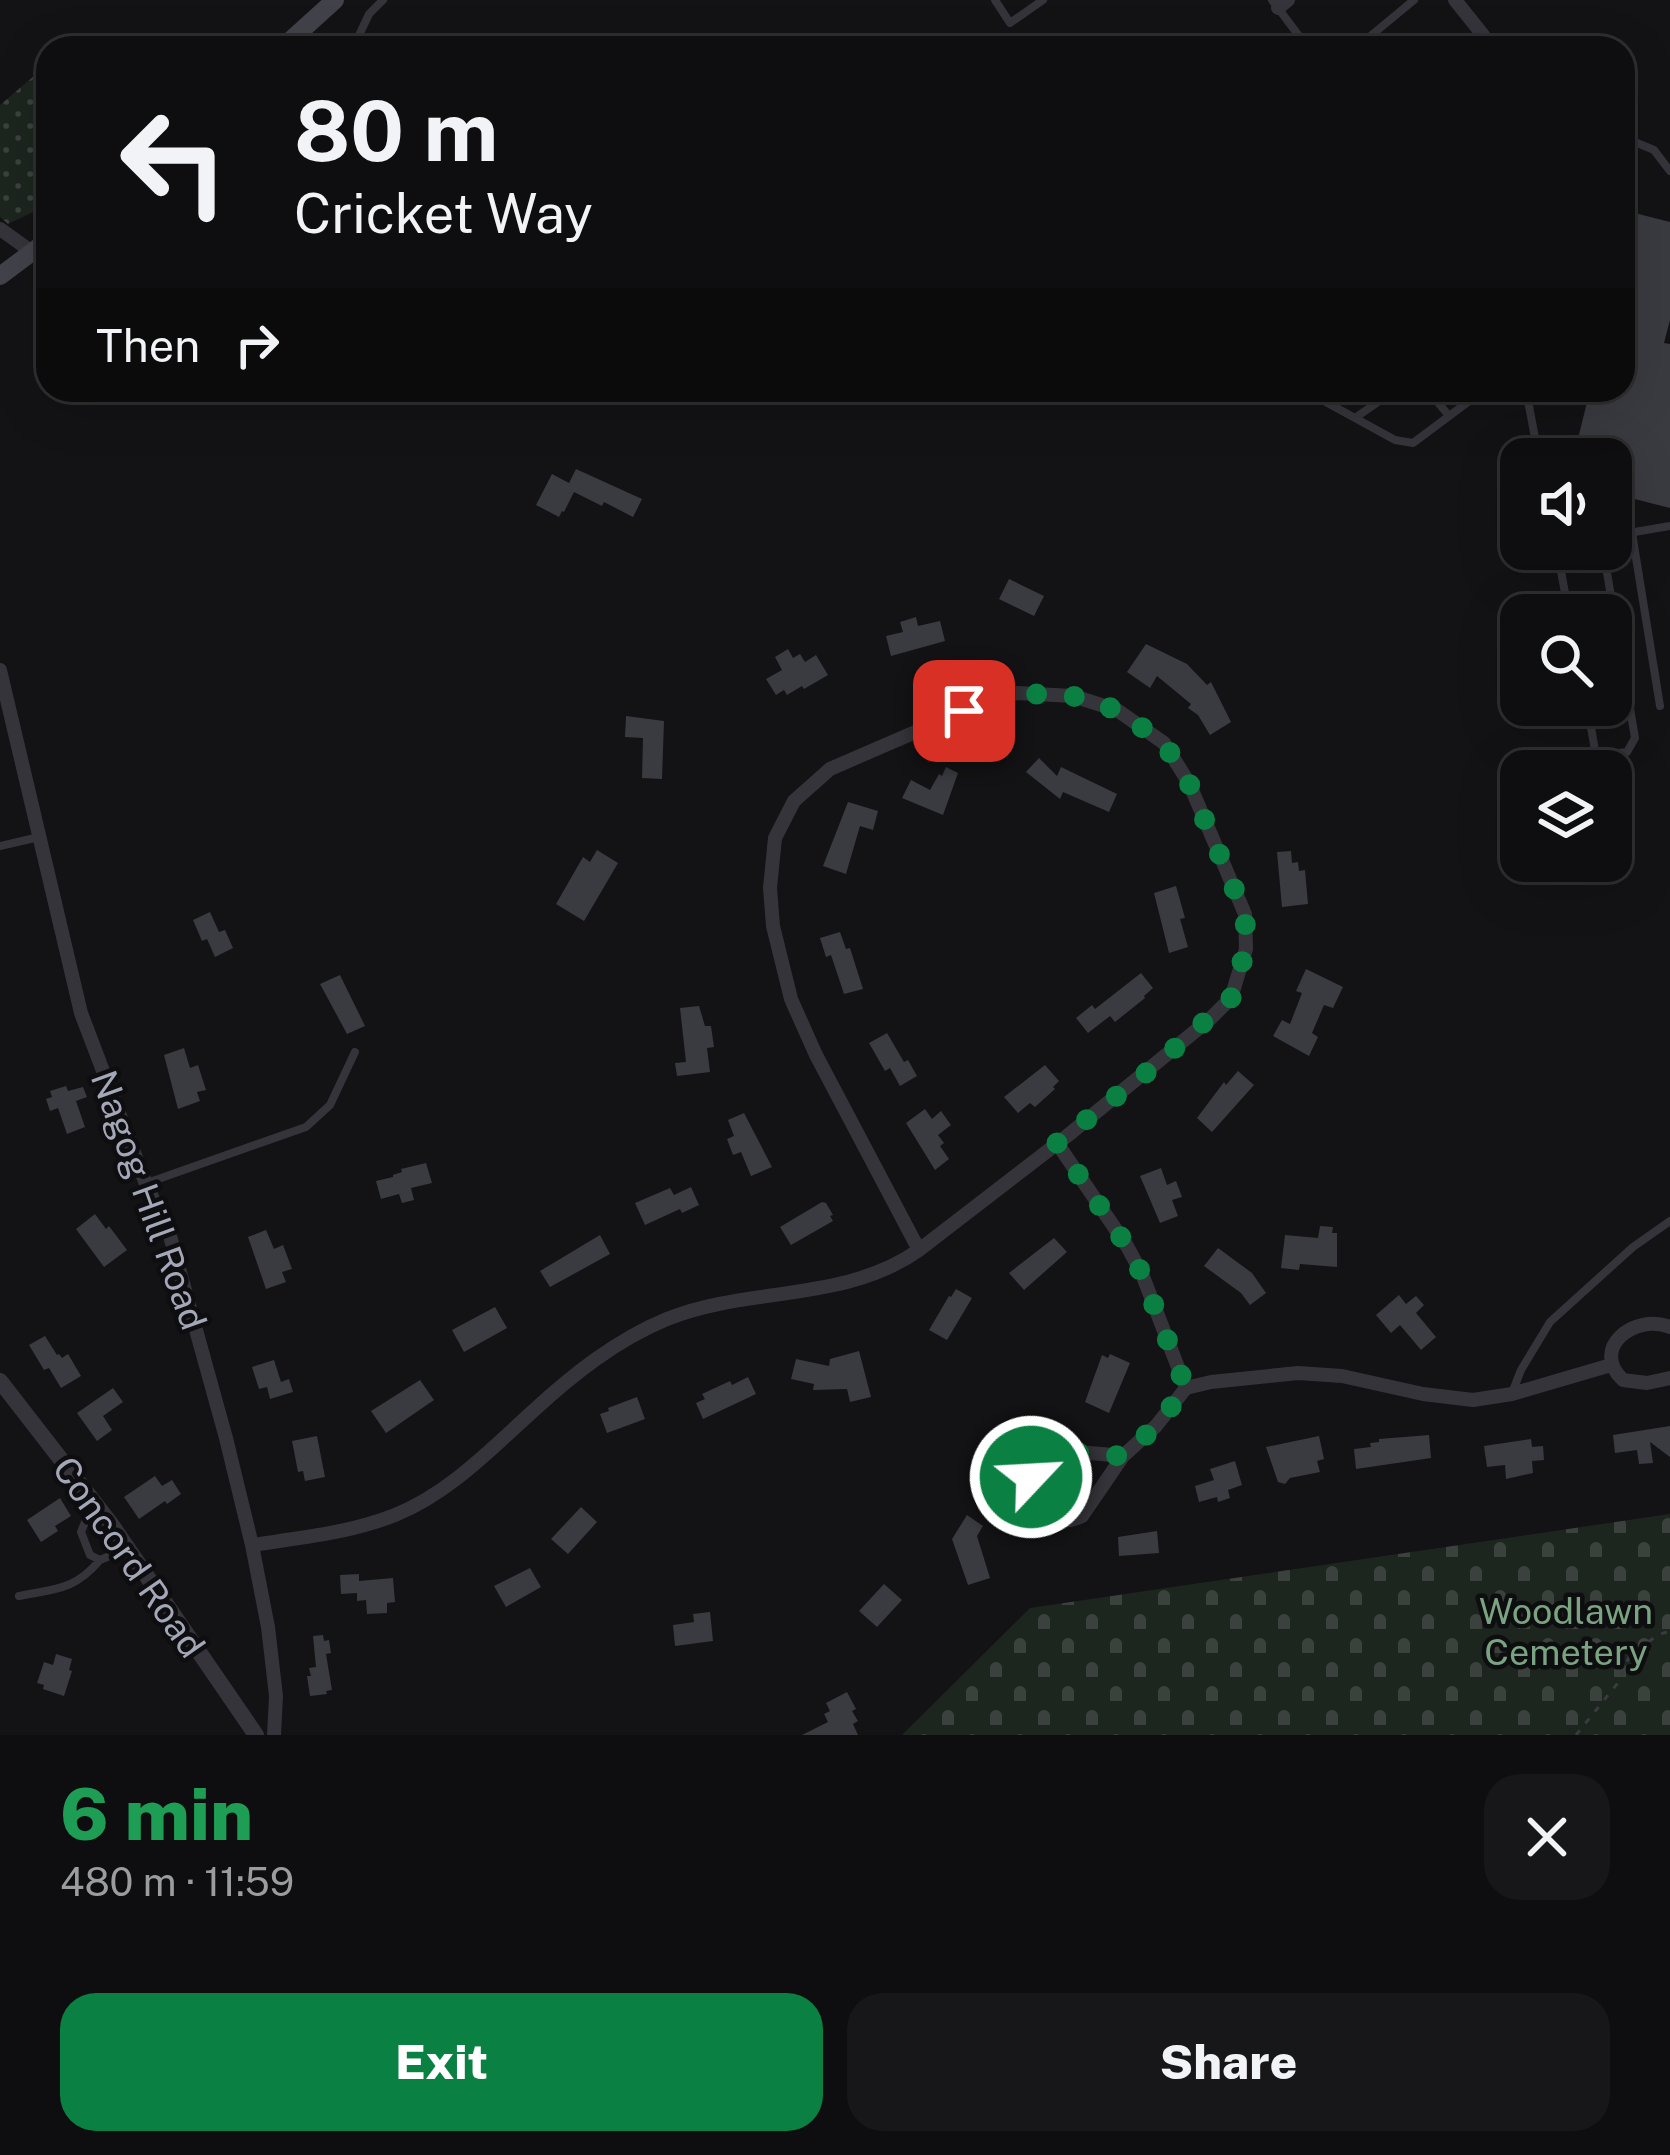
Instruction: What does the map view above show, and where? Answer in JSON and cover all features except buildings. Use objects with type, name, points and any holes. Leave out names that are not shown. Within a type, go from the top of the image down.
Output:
[{"type":"main road","points":[[295,36],[335,0]]},
{"type":"main road","points":[[0,276],[36,249]]},
{"type":"street","points":[[1455,0],[1483,36]]},
{"type":"street","points":[[0,229],[36,244]]},
{"type":"street","name":"Nagog Hill Road","points":[[0,670],[81,1012],[170,1237],[252,1545],[276,1696],[274,1735]]},
{"type":"street","points":[[252,1545],[318,1535],[398,1514],[459,1478],[598,1358],[667,1319],[700,1307],[844,1284],[891,1266],[919,1250],[982,1203],[1156,1065],[1231,998],[1246,949],[1245,914],[1189,783],[1164,743],[1117,710],[1073,696],[1017,693],[964,711],[830,769],[794,801],[776,838],[770,888],[773,926],[791,999],[815,1055],[919,1250]]},
{"type":"street","points":[[1057,1143],[1127,1246],[1186,1388]]},
{"type":"street","points":[[1670,1327],[1646,1323],[1624,1333],[1615,1343],[1611,1365],[1617,1376],[1631,1382],[1647,1384],[1670,1378]]},
{"type":"street","points":[[1123,1456],[1070,1454],[1043,1460],[1030,1480],[1037,1506],[1060,1521],[1077,1519],[1123,1456],[1156,1426],[1186,1388],[1298,1372],[1473,1400],[1512,1394],[1611,1365]]},
{"type":"street","name":"Concord Road","points":[[0,1381],[127,1548],[256,1735]]},
{"type":"lane","points":[[359,36],[369,14],[383,0]]},
{"type":"lane","points":[[994,0],[1010,23],[1043,0]]},
{"type":"lane","points":[[1370,36],[1414,0]]},
{"type":"lane","points":[[1279,3],[1301,36]]},
{"type":"lane","points":[[1635,142],[1654,151],[1670,172]]},
{"type":"lane","points":[[1326,402],[1395,440],[1413,443],[1465,402]]},
{"type":"lane","points":[[1355,418],[1378,402]]},
{"type":"lane","points":[[1438,402],[1449,416]]},
{"type":"lane","points":[[1528,402],[1535,438]]},
{"type":"lane","points":[[1660,706],[1632,533],[1670,526]]},
{"type":"lane","points":[[1591,726],[1596,756],[1628,752],[1636,738],[1632,714]]},
{"type":"lane","points":[[0,845],[39,837]]},
{"type":"lane","points":[[146,1184],[306,1127],[330,1105],[355,1052]]},
{"type":"lane","points":[[1512,1394],[1550,1322],[1633,1247],[1670,1221]]},
{"type":"lane","points":[[98,1508],[81,1532],[90,1555],[100,1560]]},
{"type":"lane","points":[[19,1596],[66,1588],[87,1576],[100,1560],[127,1548]]},
{"type":"path","points":[[1576,1735],[1617,1684],[1630,1654],[1670,1631]]},
{"type":"green space","points":[[36,74],[36,211],[8,224],[0,217],[0,105]]},
{"type":"green space","name":"Woodlawn Cemetery","points":[[1670,1514],[1670,1735],[902,1735],[1030,1608]]},
{"type":"route","points":[[964,711],[1017,693],[1073,696],[1117,710],[1164,743],[1189,783],[1245,914],[1246,949],[1231,998],[1057,1143],[1111,1219],[1142,1274],[1186,1388],[1156,1426],[1123,1456],[1048,1457],[1031,1477]]}]
